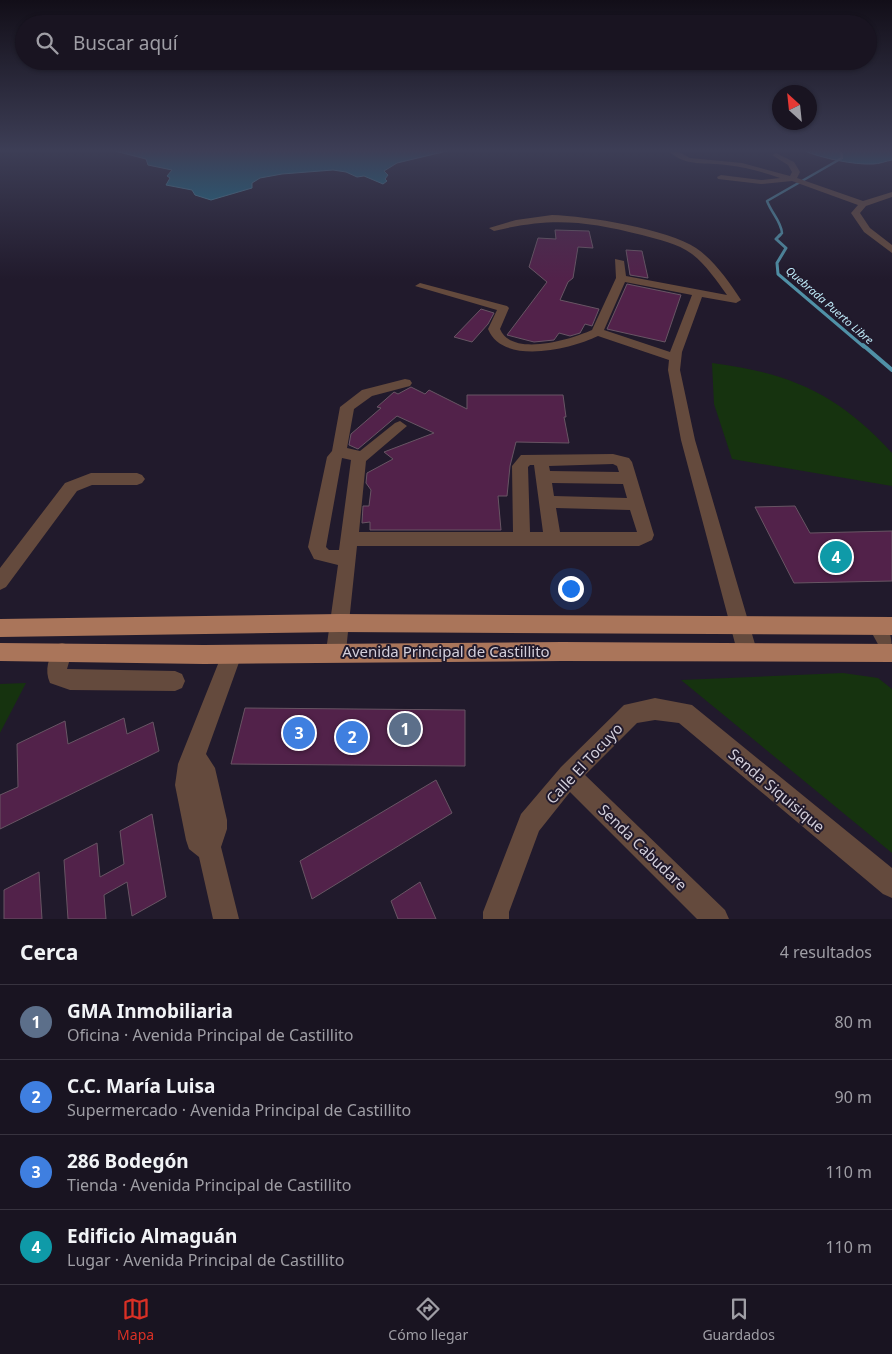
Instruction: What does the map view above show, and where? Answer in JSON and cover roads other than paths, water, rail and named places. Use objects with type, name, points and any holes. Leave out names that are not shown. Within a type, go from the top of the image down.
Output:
[{"type":"main road","name":"Avenida Principal de Castillito","points":[[0,628],[340,623],[885,626]]},
{"type":"main road","name":"Avenida Principal de Castillito","points":[[0,652],[232,654],[747,651],[892,654]]},
{"type":"street","points":[[836,194],[864,204]]},
{"type":"street","points":[[892,194],[864,204],[855,213],[866,230],[892,250]]},
{"type":"street","points":[[494,228],[533,219],[570,216],[669,239],[688,247],[701,256],[736,300],[621,278]]},
{"type":"street","points":[[420,286],[503,308],[494,329],[496,335],[505,341],[518,345],[551,349],[578,342],[597,332],[621,278],[619,261]]},
{"type":"street","points":[[698,293],[675,358],[674,370],[688,440],[747,651]]},
{"type":"street","points":[[597,332],[675,358]]},
{"type":"street","points":[[339,453],[348,407],[366,393],[405,383]]},
{"type":"street","points":[[359,460],[400,426]]},
{"type":"street","points":[[336,652],[348,558],[359,460],[354,453],[339,453],[334,457],[317,547],[320,554],[328,557],[348,558]]},
{"type":"street","points":[[350,539],[644,538],[646,535],[624,462],[620,460],[542,469],[526,459],[520,466],[522,538]]},
{"type":"street","points":[[542,469],[552,538]]},
{"type":"street","points":[[0,582],[71,487],[91,479],[137,479]]},
{"type":"street","points":[[546,502],[637,504]]},
{"type":"street","points":[[885,626],[892,650]]},
{"type":"street","points":[[62,652],[56,670],[57,676],[70,680],[175,681]]},
{"type":"street","points":[[226,919],[209,847],[203,846],[198,840],[187,790],[188,768],[194,757],[232,654]]},
{"type":"street","name":"Calle El Tocuyo","points":[[498,917],[530,822],[569,775],[632,713],[656,709]]},
{"type":"street","name":"Senda Siquisique","points":[[656,709],[684,713],[892,885]]},
{"type":"street","name":"Senda Cabudare","points":[[569,775],[716,919]]},
{"type":"water","points":[[194,194],[232,194],[211,200]]},
{"type":"waterway","name":"Quebrada Puerto Libre","points":[[779,194],[767,201],[780,225],[782,233],[776,239],[786,248],[777,263],[778,274],[864,347]]},
{"type":"waterway","name":"Quebrada Puerto Libre","points":[[863,345],[892,370]]},
{"type":"place","name":"Edificio Almaguán","points":[[836,557]]},
{"type":"place","name":"GMA Inmobiliaria","points":[[405,729]]},
{"type":"place","name":"286 Bodegón","points":[[299,733]]},
{"type":"place","name":"C.C. María Luisa","points":[[352,737]]}]
